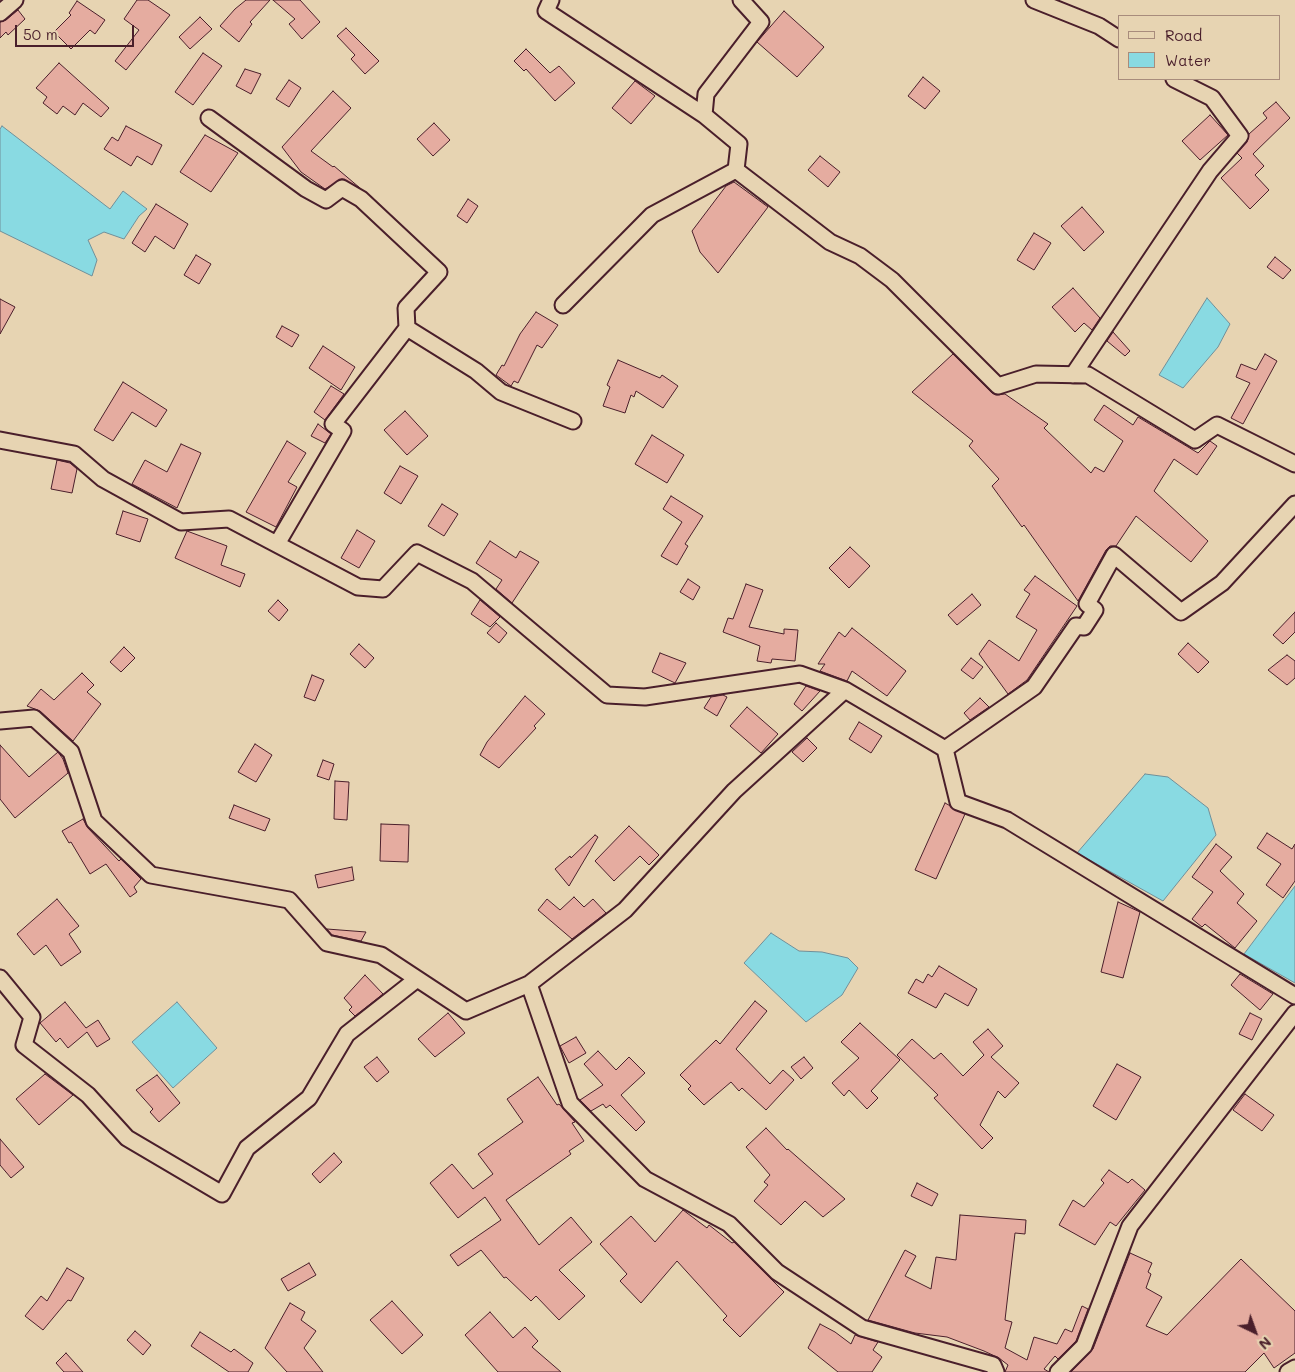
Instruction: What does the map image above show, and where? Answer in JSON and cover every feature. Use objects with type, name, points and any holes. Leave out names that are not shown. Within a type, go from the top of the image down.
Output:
[{"type":"street","points":[[0,13],[15,0]]},
{"type":"street","points":[[551,0],[546,11],[704,115],[739,144],[736,170]]},
{"type":"street","points":[[704,115],[706,94],[761,22],[741,0]]},
{"type":"street","points":[[1034,0],[1098,26],[1118,38]]},
{"type":"street","points":[[1073,375],[1210,171],[1240,136],[1212,98],[1176,80]]},
{"type":"street","points":[[209,118],[306,189],[326,200],[342,188],[361,199],[439,272],[406,308],[407,328],[332,424],[343,431],[277,544]]},
{"type":"street","points":[[736,170],[830,242],[860,256],[892,280],[998,386],[1036,374],[1088,376],[1195,440],[1217,425],[1295,464]]},
{"type":"street","points":[[563,305],[652,215],[736,170]]},
{"type":"street","points":[[407,328],[476,371],[501,392],[573,421]]},
{"type":"street","points":[[0,440],[74,454],[103,479],[181,522],[230,519],[358,587],[383,589],[417,553],[472,581],[607,695],[645,697],[800,674],[845,690],[945,750],[958,802],[1007,820],[1295,996]]},
{"type":"street","points":[[945,750],[1034,687],[1076,626],[1084,627],[1095,610],[1087,604],[1114,555],[1181,612],[1222,583],[1295,504]]},
{"type":"street","points":[[0,721],[34,718],[71,752],[94,821],[152,875],[289,900],[327,943],[381,955],[466,1011],[530,984],[625,910],[734,791],[845,690]]},
{"type":"street","points":[[0,978],[32,1018],[24,1045],[88,1095],[127,1138],[222,1194],[247,1148],[309,1098],[347,1034],[417,979]]},
{"type":"street","points":[[530,984],[570,1103],[644,1179],[729,1224],[777,1272],[862,1328],[994,1365],[996,1372]]},
{"type":"street","points":[[1058,1372],[1084,1346],[1130,1226],[1295,1013]]},
{"type":"street","points":[[1288,1372],[1295,1368]]},
{"type":"water","points":[[2,126],[110,209],[123,191],[147,209],[139,216],[124,239],[104,232],[88,240],[97,260],[92,276],[0,231],[0,129]]},
{"type":"water","points":[[1207,298],[1230,324],[1218,347],[1183,388],[1159,375]]},
{"type":"water","points":[[1145,774],[1168,777],[1208,808],[1216,835],[1163,901],[1077,853]]},
{"type":"water","points":[[1295,886],[1295,983],[1244,954]]},
{"type":"water","points":[[771,933],[799,951],[822,952],[848,958],[858,968],[842,995],[806,1022],[744,963]]},
{"type":"water","points":[[177,1002],[217,1048],[173,1088],[132,1042]]},
{"type":"building","points":[[137,0],[148,0],[170,15],[126,70],[115,61],[139,30],[124,19]]},
{"type":"building","points":[[246,0],[270,0],[250,22],[252,24],[239,42],[220,26]]},
{"type":"building","points":[[273,0],[300,0],[320,22],[302,39],[289,24],[295,19]]},
{"type":"building","points":[[77,1],[105,20],[95,34],[90,30],[71,49],[54,32],[71,15],[69,13]]},
{"type":"building","points":[[18,10],[25,19],[8,35],[6,32],[0,38],[0,22],[6,20]]},
{"type":"building","points":[[784,11],[824,47],[797,77],[757,42]]},
{"type":"building","points":[[200,17],[212,29],[190,49],[179,37]]},
{"type":"building","points":[[346,28],[379,61],[365,74],[351,59],[355,55],[337,36]]},
{"type":"building","points":[[526,49],[550,73],[559,66],[575,83],[555,101],[526,69],[524,71],[514,61]]},
{"type":"building","points":[[203,53],[222,66],[193,105],[175,92]]},
{"type":"building","points":[[59,63],[109,108],[101,117],[83,103],[75,115],[63,106],[57,114],[43,103],[47,97],[36,88]]},
{"type":"building","points":[[245,69],[261,74],[251,94],[236,86]]},
{"type":"building","points":[[923,77],[940,91],[925,109],[908,96]]},
{"type":"building","points":[[289,80],[301,88],[289,107],[276,99]]},
{"type":"building","points":[[635,81],[655,96],[631,124],[612,108]]},
{"type":"building","points":[[333,91],[351,108],[311,151],[334,166],[360,188],[342,179],[325,189],[301,172],[282,147]]},
{"type":"building","points":[[1276,102],[1290,118],[1253,154],[1264,166],[1255,175],[1269,190],[1250,209],[1221,178],[1242,158],[1237,153],[1247,142],[1249,134],[1267,118],[1263,113]]},
{"type":"building","points":[[1210,115],[1228,135],[1200,160],[1182,141]]},
{"type":"building","points":[[434,123],[450,140],[433,156],[417,139]]},
{"type":"building","points":[[126,126],[162,145],[152,165],[137,156],[131,166],[104,149],[112,137],[118,141]]},
{"type":"building","points":[[205,135],[238,153],[211,192],[180,172]]},
{"type":"building","points":[[820,156],[840,172],[828,187],[808,170]]},
{"type":"building","points":[[734,182],[768,207],[718,273],[700,252],[692,231],[726,186]]},
{"type":"building","points":[[468,199],[478,206],[467,223],[457,216]]},
{"type":"building","points":[[156,204],[188,224],[174,249],[155,236],[145,252],[132,243]]},
{"type":"building","points":[[1082,207],[1104,232],[1084,251],[1061,226]]},
{"type":"building","points":[[1034,233],[1051,243],[1034,270],[1017,260]]},
{"type":"building","points":[[196,255],[211,264],[199,284],[184,275]]},
{"type":"building","points":[[1275,257],[1291,270],[1283,279],[1267,267]]},
{"type":"building","points":[[1073,288],[1100,318],[1092,330],[1084,323],[1075,332],[1052,307]]},
{"type":"building","points":[[0,299],[15,307],[0,334]]},
{"type":"building","points":[[536,312],[558,325],[542,348],[537,345],[518,383],[514,381],[511,386],[496,375],[502,365],[504,366],[520,334]]},
{"type":"building","points":[[282,326],[299,335],[292,347],[276,337]]},
{"type":"building","points":[[1113,332],[1130,351],[1125,356],[1107,341]]},
{"type":"building","points":[[323,346],[355,367],[341,390],[309,368]]},
{"type":"building","points":[[953,354],[992,393],[996,395],[1005,394],[1048,424],[1044,428],[1091,473],[1095,467],[1104,472],[1123,441],[1094,420],[1104,405],[1133,425],[1138,417],[1198,453],[1210,441],[1217,446],[1197,475],[1174,459],[1154,491],[1208,541],[1191,562],[1136,516],[1116,546],[1110,546],[1106,550],[1078,601],[1024,525],[1022,527],[992,486],[999,479],[969,446],[973,441],[912,392]]},
{"type":"building","points":[[1265,354],[1277,361],[1243,424],[1231,418],[1250,383],[1236,377],[1241,364],[1256,370]]},
{"type":"building","points":[[618,360],[660,378],[662,375],[678,386],[663,408],[636,391],[634,397],[631,395],[625,413],[603,406],[610,387],[607,385]]},
{"type":"building","points":[[123,382],[167,410],[156,427],[132,412],[113,441],[94,430]]},
{"type":"building","points":[[331,386],[344,394],[325,420],[314,412]]},
{"type":"building","points":[[405,411],[428,436],[407,455],[384,430]]},
{"type":"building","points":[[318,424],[331,434],[325,443],[311,436]]},
{"type":"building","points":[[652,435],[684,455],[667,483],[635,464]]},
{"type":"building","points":[[287,441],[306,453],[288,482],[297,487],[276,527],[246,512]]},
{"type":"building","points":[[181,444],[201,453],[177,508],[132,484],[145,460],[167,472]]},
{"type":"building","points":[[57,460],[70,463],[77,469],[72,493],[51,489]]},
{"type":"building","points":[[400,466],[418,476],[401,504],[384,493]]},
{"type":"building","points":[[671,496],[703,516],[685,544],[688,546],[677,565],[661,556],[682,522],[663,509]]},
{"type":"building","points":[[442,504],[458,514],[444,536],[428,526]]},
{"type":"building","points":[[123,511],[148,519],[140,542],[116,534]]},
{"type":"building","points":[[357,530],[375,541],[359,568],[341,558]]},
{"type":"building","points":[[187,531],[227,546],[221,565],[245,574],[240,587],[175,558]]},
{"type":"building","points":[[490,541],[516,558],[520,551],[539,562],[512,603],[496,589],[502,580],[476,563]]},
{"type":"building","points":[[850,547],[870,566],[849,588],[829,568]]},
{"type":"building","points":[[1035,576],[1077,606],[1027,680],[1008,694],[979,654],[989,640],[1019,661],[1037,630],[1016,617],[1030,594],[1024,590]]},
{"type":"building","points":[[688,579],[700,587],[693,600],[680,592]]},
{"type":"building","points":[[746,584],[763,590],[749,627],[784,634],[784,629],[798,630],[795,661],[772,659],[771,663],[757,661],[760,646],[723,632],[728,618],[733,619]]},
{"type":"building","points":[[972,594],[981,605],[957,625],[948,615]]},
{"type":"building","points":[[278,600],[288,610],[279,621],[268,611]]},
{"type":"building","points":[[480,600],[500,617],[490,627],[471,614]]},
{"type":"building","points":[[1295,612],[1295,632],[1283,644],[1273,635]]},
{"type":"building","points":[[496,623],[507,633],[499,643],[487,633]]},
{"type":"building","points":[[852,628],[906,671],[887,696],[852,671],[847,681],[820,671],[825,664],[818,664],[839,632],[845,637]]},
{"type":"building","points":[[1188,643],[1209,662],[1198,673],[1178,654]]},
{"type":"building","points":[[359,644],[374,658],[365,668],[350,654]]},
{"type":"building","points":[[124,647],[135,658],[121,672],[110,662]]},
{"type":"building","points":[[660,653],[686,663],[675,683],[652,672]]},
{"type":"building","points":[[1287,655],[1295,661],[1295,678],[1287,685],[1268,670]]},
{"type":"building","points":[[971,658],[983,667],[973,679],[961,670]]},
{"type":"building","points":[[82,673],[94,685],[87,692],[101,704],[73,741],[40,711],[27,706],[41,689],[54,700]]},
{"type":"building","points":[[312,675],[324,680],[315,701],[304,697]]},
{"type":"building","points":[[806,686],[820,691],[802,711],[794,704]]},
{"type":"building","points":[[723,695],[727,697],[717,716],[704,708],[711,697]]},
{"type":"building","points":[[525,696],[545,714],[534,726],[536,728],[499,768],[480,755],[487,742]]},
{"type":"building","points":[[980,698],[989,707],[970,720],[964,713]]},
{"type":"building","points":[[747,707],[778,734],[761,753],[730,726]]},
{"type":"building","points":[[859,722],[882,736],[871,753],[849,739]]},
{"type":"building","points":[[807,738],[817,748],[803,762],[792,752]]},
{"type":"building","points":[[255,744],[272,755],[256,782],[238,772]]},
{"type":"building","points":[[0,745],[29,777],[58,752],[63,759],[68,773],[15,818],[0,799]]},
{"type":"building","points":[[323,760],[334,764],[329,780],[317,776]]},
{"type":"building","points":[[335,781],[349,782],[347,820],[334,819]]},
{"type":"building","points":[[945,803],[965,814],[936,879],[915,870]]},
{"type":"building","points":[[234,805],[270,819],[265,831],[229,818]]},
{"type":"building","points":[[83,819],[88,828],[119,861],[121,859],[141,879],[134,887],[137,892],[130,897],[106,864],[90,874],[71,842],[69,843],[62,831]]},
{"type":"building","points":[[381,824],[409,825],[408,862],[380,861]]},
{"type":"building","points":[[629,826],[659,855],[649,865],[640,856],[614,881],[595,861]]},
{"type":"building","points":[[1267,833],[1292,849],[1295,844],[1295,881],[1283,898],[1266,885],[1281,864],[1257,848]]},
{"type":"building","points":[[595,835],[598,837],[569,886],[555,869],[570,856],[571,858]]},
{"type":"building","points":[[1216,844],[1232,857],[1220,871],[1244,894],[1237,903],[1257,921],[1235,948],[1205,924],[1202,927],[1192,919],[1213,892],[1192,877]]},
{"type":"building","points":[[352,867],[354,880],[318,888],[315,875]]},
{"type":"building","points":[[574,897],[584,907],[593,899],[606,913],[572,939],[538,910],[547,899],[560,910]]},
{"type":"building","points":[[57,899],[79,926],[69,934],[81,952],[61,966],[46,945],[34,955],[17,934]]},
{"type":"building","points":[[1118,902],[1140,912],[1123,978],[1101,972]]},
{"type":"building","points":[[327,929],[366,932],[361,941],[332,935]]},
{"type":"building","points":[[939,966],[977,989],[968,1006],[945,993],[936,1008],[908,993],[916,979],[923,983],[928,974],[932,977]]},
{"type":"building","points":[[1240,974],[1273,994],[1260,1010],[1231,985]]},
{"type":"building","points":[[365,975],[383,994],[355,1016],[349,1010],[352,1007],[344,998]]},
{"type":"building","points":[[755,1001],[767,1011],[736,1049],[770,1084],[783,1070],[794,1080],[766,1110],[742,1088],[739,1091],[731,1082],[704,1105],[688,1089],[691,1086],[680,1075],[716,1040],[720,1044]]},
{"type":"building","points":[[65,1002],[86,1028],[98,1020],[110,1039],[97,1047],[87,1032],[68,1048],[60,1038],[56,1042],[40,1023]]},
{"type":"building","points":[[448,1013],[465,1033],[435,1057],[418,1039]]},
{"type":"building","points":[[1250,1013],[1262,1019],[1252,1040],[1239,1034]]},
{"type":"building","points":[[860,1023],[900,1060],[871,1091],[878,1098],[867,1109],[849,1090],[844,1096],[832,1083],[859,1058],[841,1042]]},
{"type":"building","points":[[988,1029],[1003,1046],[991,1057],[1019,1083],[1005,1098],[998,1091],[980,1125],[993,1138],[982,1149],[934,1098],[938,1095],[897,1055],[912,1039],[934,1059],[941,1053],[963,1076],[984,1055],[973,1042]]},
{"type":"building","points":[[576,1037],[586,1053],[569,1063],[560,1046]]},
{"type":"building","points":[[598,1051],[616,1070],[629,1057],[645,1073],[621,1095],[645,1122],[636,1131],[610,1105],[606,1108],[603,1104],[591,1111],[580,1100],[603,1085],[584,1064]]},
{"type":"building","points":[[377,1057],[389,1072],[377,1082],[364,1067]]},
{"type":"building","points":[[804,1057],[813,1068],[801,1079],[791,1067]]},
{"type":"building","points":[[1117,1064],[1141,1077],[1116,1120],[1093,1106]]},
{"type":"building","points":[[45,1074],[73,1095],[39,1125],[16,1099]]},
{"type":"building","points":[[157,1075],[180,1103],[159,1122],[150,1112],[153,1109],[136,1090]]},
{"type":"building","points":[[538,1077],[557,1105],[559,1104],[575,1122],[572,1123],[584,1141],[569,1151],[571,1154],[506,1200],[539,1245],[571,1217],[592,1242],[559,1270],[585,1296],[559,1320],[536,1296],[531,1301],[506,1277],[504,1278],[481,1250],[458,1266],[450,1255],[501,1220],[485,1197],[458,1218],[430,1183],[452,1164],[473,1189],[493,1174],[478,1154],[523,1122],[507,1099]]},
{"type":"building","points":[[1245,1094],[1274,1115],[1262,1131],[1233,1110]]},
{"type":"building","points":[[766,1128],[787,1150],[845,1199],[823,1217],[805,1201],[781,1225],[754,1201],[768,1185],[764,1182],[770,1175],[746,1147]]},
{"type":"building","points":[[0,1139],[24,1167],[11,1178],[0,1165]]},
{"type":"building","points":[[334,1153],[342,1162],[320,1183],[312,1174]]},
{"type":"building","points":[[1109,1170],[1128,1183],[1132,1179],[1145,1190],[1116,1226],[1110,1222],[1095,1245],[1059,1225],[1073,1200],[1084,1207],[1104,1183],[1101,1180]]},
{"type":"building","points":[[917,1183],[938,1194],[932,1206],[911,1196]]},
{"type":"building","points":[[683,1210],[707,1228],[709,1225],[732,1243],[734,1242],[784,1292],[740,1337],[723,1320],[727,1316],[677,1261],[641,1303],[620,1281],[627,1274],[600,1244],[631,1216],[655,1242]]},
{"type":"building","points":[[960,1215],[1026,1220],[1025,1234],[1015,1233],[1005,1320],[1012,1322],[1005,1348],[1027,1360],[1034,1337],[1057,1344],[1065,1329],[1072,1332],[1082,1306],[1088,1309],[1076,1341],[1058,1359],[1055,1356],[1044,1369],[1049,1372],[1005,1372],[1008,1365],[999,1358],[984,1351],[947,1337],[915,1333],[868,1320],[905,1250],[916,1256],[905,1276],[931,1289],[936,1257],[956,1260]]},
{"type":"building","points":[[1130,1253],[1152,1263],[1148,1272],[1151,1274],[1146,1288],[1162,1297],[1146,1326],[1167,1335],[1241,1259],[1295,1311],[1295,1353],[1274,1368],[1264,1353],[1245,1372],[1071,1372],[1093,1349]]},
{"type":"building","points":[[309,1263],[316,1275],[288,1291],[281,1279]]},
{"type":"building","points":[[67,1268],[84,1278],[71,1301],[68,1300],[43,1330],[25,1316],[41,1296],[47,1301]]},
{"type":"building","points":[[392,1301],[423,1335],[402,1354],[370,1320]]},
{"type":"building","points":[[290,1303],[305,1312],[301,1320],[316,1331],[304,1348],[323,1372],[287,1372],[265,1348]]},
{"type":"building","points":[[490,1312],[513,1338],[525,1327],[538,1341],[532,1347],[561,1372],[498,1372],[465,1335]]},
{"type":"building","points":[[820,1324],[851,1344],[855,1335],[878,1342],[873,1350],[882,1357],[872,1372],[838,1372],[808,1348]]},
{"type":"building","points":[[135,1331],[151,1345],[143,1355],[127,1340]]},
{"type":"building","points":[[200,1332],[231,1352],[234,1349],[253,1363],[248,1372],[229,1372],[191,1346]]},
{"type":"building","points":[[66,1353],[83,1372],[64,1372],[56,1363]]}]
